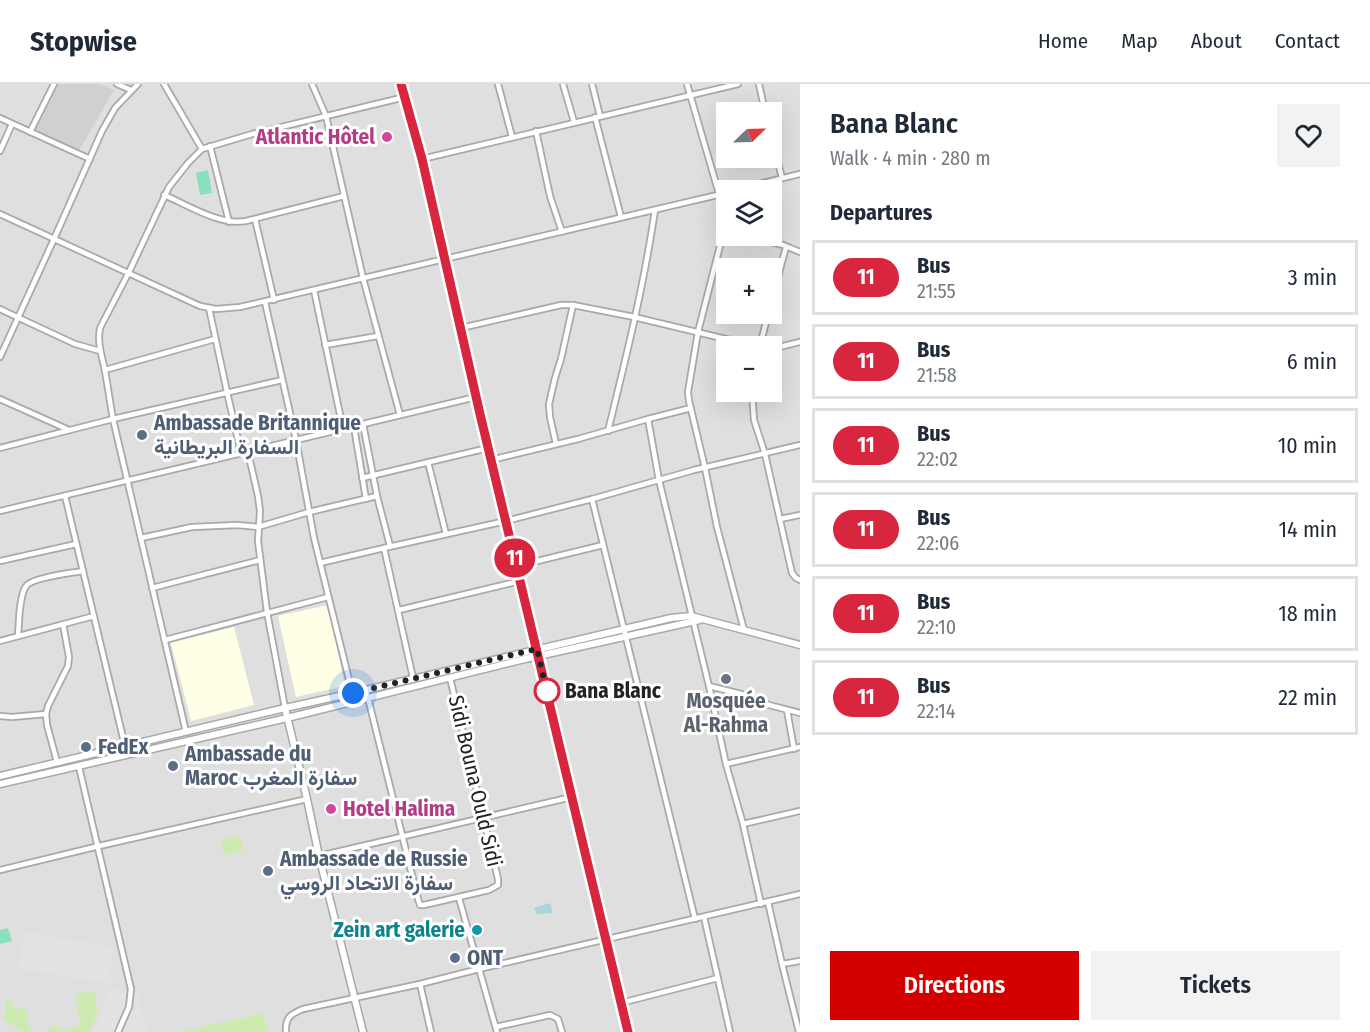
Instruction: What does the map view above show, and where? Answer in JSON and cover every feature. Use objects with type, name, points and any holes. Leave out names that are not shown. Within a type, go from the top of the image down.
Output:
[{"type":"street","points":[[30,132],[54,84]]},
{"type":"street","points":[[117,84],[131,90]]},
{"type":"street","points":[[0,357],[108,120],[138,84]]},
{"type":"street","points":[[164,84],[202,149]]},
{"type":"street","points":[[312,84],[326,116],[363,278],[400,415]]},
{"type":"street","points":[[401,84],[422,159],[488,448],[628,1032]]},
{"type":"street","points":[[498,84],[512,137]]},
{"type":"street","points":[[563,84],[574,122]]},
{"type":"street","points":[[592,84],[621,217]]},
{"type":"street","points":[[687,84],[716,184]]},
{"type":"street","points":[[422,159],[738,84]]},
{"type":"street","points":[[759,84],[763,102]]},
{"type":"street","points":[[186,732],[113,419],[98,337],[100,328],[129,272],[164,195],[180,171],[202,149],[405,96]]},
{"type":"street","points":[[0,118],[90,159]]},
{"type":"street","points":[[0,151],[12,124]]},
{"type":"street","points":[[536,131],[550,196],[562,232]]},
{"type":"street","points":[[210,146],[228,222]]},
{"type":"street","points":[[779,168],[782,178]]},
{"type":"street","points":[[774,180],[800,174]]},
{"type":"street","points":[[164,195],[228,222],[255,219],[344,196]]},
{"type":"street","points":[[0,214],[176,295],[209,308],[232,309],[716,195]]},
{"type":"street","points":[[608,431],[641,294],[654,210]]},
{"type":"street","points":[[255,219],[274,300]]},
{"type":"street","points":[[721,246],[698,332],[688,392],[717,527],[744,630]]},
{"type":"street","points":[[782,246],[800,252]]},
{"type":"street","points":[[782,262],[786,247]]},
{"type":"street","points":[[314,290],[343,429]]},
{"type":"street","points":[[265,302],[296,440],[320,563],[355,701]]},
{"type":"street","points":[[460,328],[561,305],[573,305],[716,336]]},
{"type":"street","points":[[556,444],[549,404],[573,305]]},
{"type":"street","points":[[209,308],[241,453]]},
{"type":"street","points":[[0,309],[75,344],[100,351]]},
{"type":"street","points":[[325,345],[378,336]]},
{"type":"street","points":[[105,370],[215,339]]},
{"type":"street","points":[[782,346],[800,342]]},
{"type":"street","points":[[0,448],[282,380]]},
{"type":"street","points":[[0,511],[476,397]]},
{"type":"street","points":[[0,399],[69,430]]},
{"type":"street","points":[[753,402],[754,420],[765,454],[793,576],[800,580]]},
{"type":"street","points":[[491,460],[691,408]]},
{"type":"street","points":[[648,419],[659,480],[726,764],[743,824],[760,904]]},
{"type":"street","points":[[363,424],[377,496],[390,546]]},
{"type":"street","points":[[354,427],[366,499]]},
{"type":"street","points":[[320,563],[506,521],[800,445]]},
{"type":"street","points":[[362,478],[488,448]]},
{"type":"street","points":[[248,452],[260,511],[258,527],[260,560],[267,612],[285,708],[363,1032]]},
{"type":"street","points":[[428,462],[446,534]]},
{"type":"street","points":[[65,496],[125,746]]},
{"type":"street","points":[[141,538],[192,527],[237,525],[258,527],[377,496]]},
{"type":"street","points":[[592,499],[695,919]]},
{"type":"street","points":[[780,519],[800,515]]},
{"type":"street","points":[[0,561],[76,544]]},
{"type":"street","points":[[517,566],[603,545]]},
{"type":"street","points":[[384,548],[413,678]]},
{"type":"street","points":[[153,588],[260,560]]},
{"type":"street","points":[[18,636],[26,586],[39,579],[83,571]]},
{"type":"street","points":[[399,610],[520,581]]},
{"type":"street","points":[[165,640],[328,597]]},
{"type":"street","points":[[0,640],[94,616]]},
{"type":"street","points":[[0,784],[450,678],[537,652],[671,618],[701,620],[800,645]]},
{"type":"street","points":[[0,776],[413,678],[537,652],[626,637],[692,619]]},
{"type":"street","points":[[57,762],[46,714],[68,666],[69,657],[63,624]]},
{"type":"street","name":"Sidi Bouna Ould Sidi","points":[[450,678],[498,879],[498,885],[489,890],[459,898]]},
{"type":"street","points":[[709,686],[800,713]]},
{"type":"street","points":[[366,690],[401,837],[420,905],[459,898],[496,1029],[550,1016],[558,1019],[562,1032]]},
{"type":"street","points":[[726,764],[797,748],[787,710]]},
{"type":"street","points":[[0,716],[46,714]]},
{"type":"street","points":[[79,767],[131,989],[129,1007],[118,1032]]},
{"type":"street","points":[[319,856],[572,797]]},
{"type":"street","points":[[0,870],[307,799]]},
{"type":"street","points":[[743,824],[800,811]]},
{"type":"street","points":[[286,1032],[286,1024],[291,1014],[303,1009],[420,984],[800,894]]},
{"type":"street","points":[[768,902],[799,1032]]},
{"type":"street","points":[[704,917],[730,1032]]},
{"type":"street","points":[[782,964],[800,960]]},
{"type":"street","points":[[621,1003],[718,978]]},
{"type":"street","points":[[420,984],[431,1032]]},
{"type":"shaded area","points":[[0,84],[800,84],[800,1032],[0,1032]]},
{"type":"shaded area","points":[[58,84],[100,84],[114,90],[79,151],[35,130]]},
{"type":"shaded area","points":[[328,605],[345,686],[296,697],[278,616]]},
{"type":"shaded area","points":[[234,627],[254,705],[191,721],[171,643]]},
{"type":"shaded area","points":[[25,932],[111,947],[110,984],[18,968]]},
{"type":"shaded area","points":[[109,988],[125,991],[137,990],[147,1032],[92,1032],[102,1012]]},
{"type":"green space","points":[[208,170],[212,193],[200,195],[196,173]]},
{"type":"green space","points":[[237,836],[241,839],[242,851],[227,855],[223,853],[221,843],[224,839]]},
{"type":"green space","points":[[8,928],[12,941],[0,944],[0,930]]},
{"type":"green space","points":[[85,990],[95,994],[98,1012],[89,1032],[47,1032],[55,1025],[64,1029],[80,1025],[76,997]]},
{"type":"green space","points":[[10,998],[14,1009],[24,1008],[28,1012],[29,1029],[33,1032],[24,1032],[2,1019],[5,1015],[7,999]]},
{"type":"green space","points":[[263,1013],[268,1032],[178,1032]]},
{"type":"water","points":[[550,903],[553,913],[537,914],[534,908]]},
{"type":"bus line","name":"11","points":[[401,84],[422,159],[480,414],[628,1032]]},
{"type":"place","name":"Atlantic Hôtel","points":[[387,137]]},
{"type":"place","name":"Ambassade Britannique السفارة البريطانية","points":[[142,435]]},
{"type":"place","name":"Mosquée Al-Rahma","points":[[726,679]]},
{"type":"place","name":"Bana Blanc","points":[[547,691]]},
{"type":"place","name":"FedEx","points":[[86,747]]},
{"type":"place","name":"Ambassade du Maroc سفارة المغرب","points":[[173,766]]},
{"type":"place","name":"Hotel Halima","points":[[331,809]]},
{"type":"place","name":"Ambassade de Russie سفارة الاتحاد الروسي","points":[[268,871]]},
{"type":"place","name":"Zein art galerie","points":[[477,930]]},
{"type":"place","name":"ONT","points":[[455,958]]},
{"type":"route","points":[[353,693],[537,649],[547,693],[547,691]]}]
